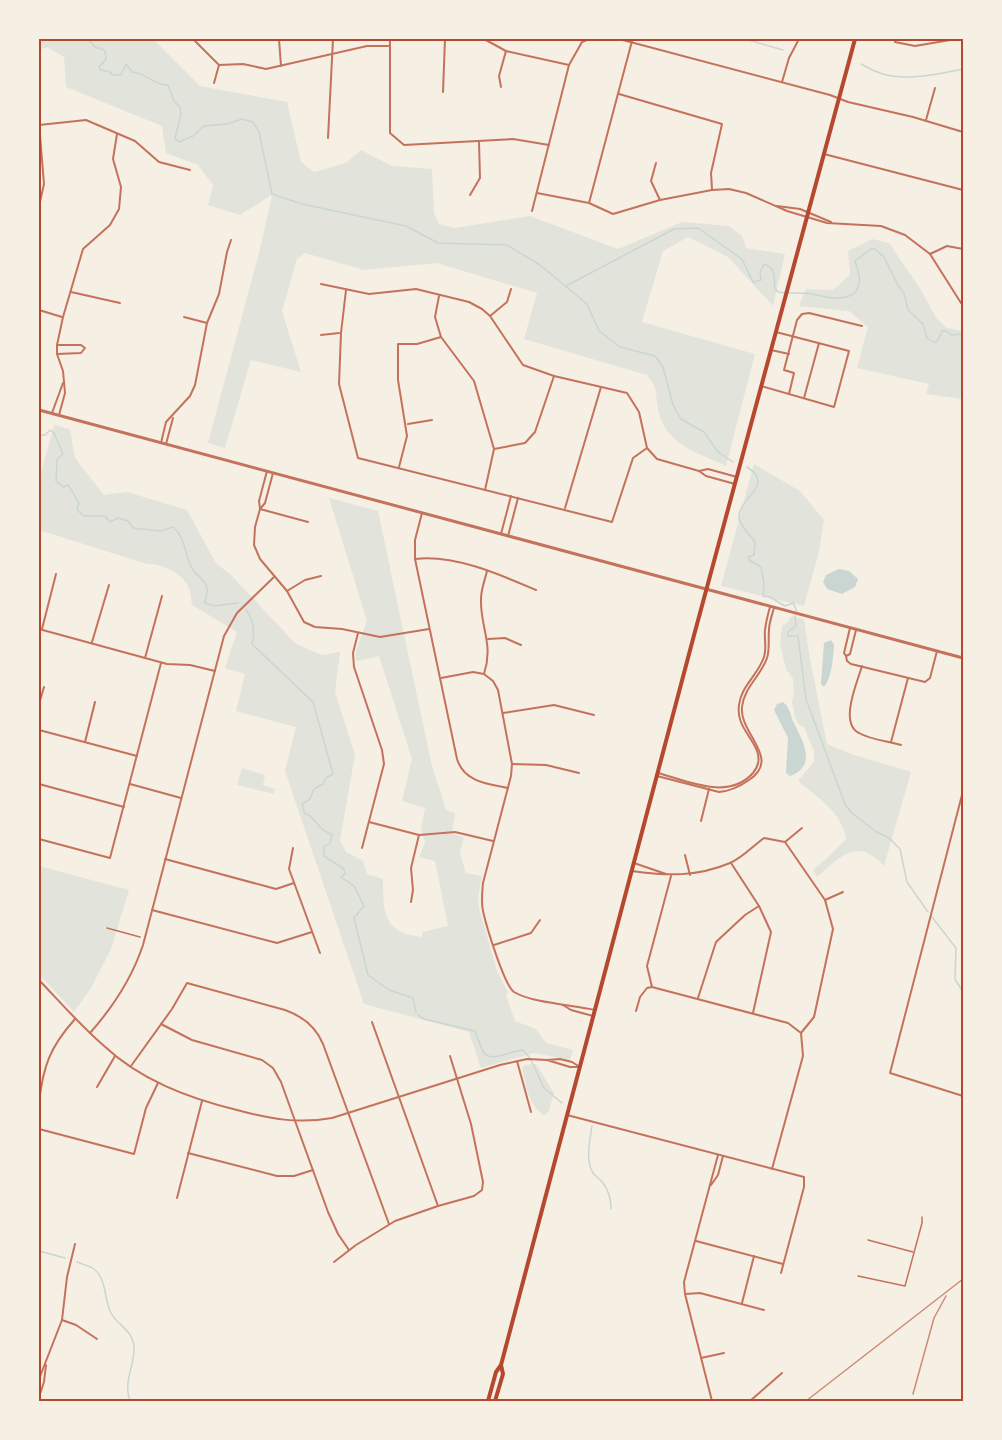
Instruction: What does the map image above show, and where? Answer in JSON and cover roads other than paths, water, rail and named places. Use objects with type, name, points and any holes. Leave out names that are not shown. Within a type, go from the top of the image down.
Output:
[{"type":"main road","points":[[488,1401],[495,1372],[501,1365],[706,590],[855,39]]},
{"type":"main road","points":[[495,1401],[503,1374],[501,1365]]},
{"type":"street","points":[[193,39],[219,64],[243,64],[266,69],[333,52],[367,46],[389,46]]},
{"type":"street","points":[[279,39],[281,66]]},
{"type":"street","points":[[328,138],[333,39]]},
{"type":"street","points":[[390,39],[390,133],[404,145],[513,139],[549,145]]},
{"type":"street","points":[[443,92],[445,39]]},
{"type":"street","points":[[484,39],[506,51],[569,65]]},
{"type":"street","points":[[532,211],[569,65],[582,42],[589,39]]},
{"type":"street","points":[[619,39],[963,132]]},
{"type":"street","points":[[782,82],[789,58],[799,39]]},
{"type":"street","points":[[895,40],[915,46],[955,39]]},
{"type":"street","points":[[589,203],[632,42]]},
{"type":"street","points":[[501,87],[499,76],[506,51]]},
{"type":"street","points":[[214,83],[219,64]]},
{"type":"street","points":[[926,121],[935,88]]},
{"type":"street","points":[[619,94],[722,124],[711,173],[712,190]]},
{"type":"street","points":[[39,206],[44,184],[39,124],[86,120],[135,141],[159,162],[190,170]]},
{"type":"street","points":[[59,415],[65,393],[63,371],[57,354],[63,317],[83,249],[110,225],[119,209],[121,187],[113,159],[117,134]]},
{"type":"street","points":[[470,195],[480,178],[479,142]]},
{"type":"street","points":[[824,154],[963,190]]},
{"type":"street","points":[[656,163],[651,181],[660,200]]},
{"type":"street","points":[[537,193],[589,203],[613,214],[660,200],[712,190],[738,191],[827,223],[869,225],[894,231],[905,235],[930,254],[961,303]]},
{"type":"street","points":[[163,443],[174,415],[190,396],[207,323],[219,294],[226,252],[231,240]]},
{"type":"street","points":[[930,254],[942,247],[963,247]]},
{"type":"street","points":[[321,284],[369,294],[416,289],[469,303],[490,316],[523,364],[554,376],[627,393],[639,412],[647,448],[657,459],[735,484]]},
{"type":"street","points":[[490,316],[507,302],[512,288]]},
{"type":"street","points":[[346,290],[339,384],[358,458],[612,522],[633,458],[647,448]]},
{"type":"street","points":[[72,292],[120,303]]},
{"type":"street","points":[[439,296],[435,317],[441,337],[474,381],[494,448],[485,491]]},
{"type":"street","points":[[39,310],[63,317]]},
{"type":"street","points":[[788,395],[794,373],[784,370],[797,320],[802,314],[809,313],[862,326]]},
{"type":"street","points":[[184,317],[207,323]]},
{"type":"street","points":[[761,386],[834,407],[849,351],[776,332]]},
{"type":"street","points":[[321,335],[341,333]]},
{"type":"street","points":[[399,467],[406,444],[406,424],[398,380],[398,344],[417,344],[441,337]]},
{"type":"street","points":[[804,399],[819,344]]},
{"type":"street","points":[[57,345],[81,345],[85,348],[81,353],[57,354]]},
{"type":"street","points":[[771,350],[789,354]]},
{"type":"street","points":[[494,448],[525,443],[536,432],[554,376]]},
{"type":"street","points":[[52,413],[64,381]]},
{"type":"street","points":[[565,510],[601,387]]},
{"type":"street","points":[[39,410],[963,658]]},
{"type":"street","points":[[406,424],[432,420]]},
{"type":"street","points":[[699,471],[708,469],[737,477]]},
{"type":"street","points":[[267,471],[259,501],[260,509],[254,532],[254,544],[260,559],[287,591],[299,616],[309,626],[386,637],[429,629]]},
{"type":"street","points":[[260,509],[265,503],[273,473]]},
{"type":"street","points":[[501,534],[511,496]]},
{"type":"street","points":[[508,536],[518,498]]},
{"type":"street","points":[[260,509],[308,522]]},
{"type":"street","points":[[422,513],[415,540],[415,559],[459,764],[470,778],[508,789]]},
{"type":"street","points":[[415,559],[437,558],[487,571],[536,590]]},
{"type":"street","points":[[484,674],[489,653],[481,602],[487,571]]},
{"type":"street","points":[[56,574],[40,629],[161,663],[175,666],[190,665],[215,671]]},
{"type":"street","points":[[287,591],[305,580],[321,576]]},
{"type":"street","points":[[90,1033],[107,1012],[135,966],[143,945],[215,671],[230,624],[243,606],[274,577]]},
{"type":"street","points":[[92,642],[109,585]]},
{"type":"street","points":[[146,658],[162,596]]},
{"type":"street","points":[[657,775],[727,791],[753,777],[759,765],[760,750],[744,722],[742,707],[747,690],[767,659],[768,630],[772,608]]},
{"type":"street","points":[[850,628],[844,653],[849,662],[862,666],[923,682],[928,681],[937,651]]},
{"type":"street","points":[[846,656],[849,654],[856,630]]},
{"type":"street","points":[[358,633],[352,652],[354,668],[382,750],[384,764],[362,848]]},
{"type":"street","points":[[488,639],[505,639],[521,645]]},
{"type":"street","points":[[846,645],[852,646]]},
{"type":"street","points":[[39,839],[110,858],[161,663]]},
{"type":"street","points":[[862,666],[850,711],[851,724],[859,733],[901,745]]},
{"type":"street","points":[[441,678],[473,672],[484,674],[497,686],[503,713],[512,764],[508,789],[483,883],[482,900],[485,918],[503,975],[512,989],[520,994],[595,1010]]},
{"type":"street","points":[[891,742],[908,678]]},
{"type":"street","points":[[39,704],[44,687]]},
{"type":"street","points":[[85,742],[95,702]]},
{"type":"street","points":[[503,713],[554,705],[594,715]]},
{"type":"street","points":[[39,730],[137,756]]},
{"type":"street","points":[[512,764],[549,765],[579,773]]},
{"type":"street","points":[[39,784],[124,807]]},
{"type":"street","points":[[130,784],[181,798]]},
{"type":"street","points":[[701,821],[709,788]]},
{"type":"street","points":[[963,790],[890,1073],[963,1096]]},
{"type":"street","points":[[369,822],[419,835],[455,832],[493,841]]},
{"type":"street","points":[[785,842],[802,828]]},
{"type":"street","points":[[411,902],[411,868],[419,835]]},
{"type":"street","points":[[632,871],[671,876],[690,875],[731,863],[764,838],[785,842],[825,900],[833,929],[814,1017],[801,1033],[803,1056],[772,1169]]},
{"type":"street","points":[[292,848],[289,864],[294,883],[320,953]]},
{"type":"street","points":[[685,855],[690,875]]},
{"type":"street","points":[[165,859],[276,889],[294,883]]},
{"type":"street","points":[[634,863],[671,876]]},
{"type":"street","points":[[731,863],[759,906],[771,932],[753,1013]]},
{"type":"street","points":[[652,987],[647,966],[671,876]]},
{"type":"street","points":[[825,900],[843,892]]},
{"type":"street","points":[[698,998],[716,942],[745,915],[759,906]]},
{"type":"street","points":[[152,910],[277,943],[312,932]]},
{"type":"street","points":[[494,945],[531,933],[540,920]]},
{"type":"street","points":[[39,980],[75,1019],[115,1056],[131,1067],[158,1083],[202,1101],[268,1118],[295,1122],[323,1120],[527,1059],[560,1059],[580,1067]]},
{"type":"street","points":[[131,1067],[187,983],[292,1013],[313,1028],[323,1044],[389,1224]]},
{"type":"street","points":[[636,1011],[640,997],[647,988],[652,987],[788,1023],[801,1033]]},
{"type":"street","points":[[563,1005],[570,1010],[593,1016]]},
{"type":"street","points":[[39,1103],[49,1054],[75,1019]]},
{"type":"street","points":[[372,1022],[438,1206]]},
{"type":"street","points":[[161,1024],[192,1040],[259,1058],[273,1068],[281,1082],[333,1225],[349,1250]]},
{"type":"street","points":[[97,1087],[115,1056]]},
{"type":"street","points":[[334,1262],[389,1224],[474,1196],[482,1190],[483,1182],[473,1132],[450,1056]]},
{"type":"street","points":[[517,1061],[531,1112]]},
{"type":"street","points":[[39,1129],[134,1154],[146,1108],[158,1083]]},
{"type":"street","points":[[177,1198],[202,1101]]},
{"type":"street","points":[[567,1114],[804,1178],[804,1187],[781,1273]]},
{"type":"street","points":[[188,1153],[277,1176],[294,1176],[313,1170]]},
{"type":"street","points":[[712,1401],[684,1282],[718,1155]]},
{"type":"street","points":[[711,1185],[718,1175],[723,1156]]},
{"type":"street","points":[[696,1241],[783,1264]]},
{"type":"street","points":[[39,1379],[62,1320],[67,1278],[75,1244]]},
{"type":"street","points":[[742,1304],[754,1256]]},
{"type":"street","points":[[685,1294],[700,1293],[764,1310]]},
{"type":"street","points":[[62,1320],[76,1325],[97,1339]]},
{"type":"street","points":[[701,1358],[724,1353]]},
{"type":"street","points":[[39,1397],[44,1382],[46,1362]]},
{"type":"street","points":[[750,1401],[782,1373]]},
{"type":"lane","points":[[106,928],[140,937]]},
{"type":"lane","points":[[858,1276],[905,1286],[922,1217]]},
{"type":"lane","points":[[868,1240],[914,1252]]},
{"type":"waterway","points":[[88,39],[96,48],[105,51],[106,59],[99,67],[101,70],[110,72],[112,75],[121,75],[126,64],[132,72],[168,85],[174,101],[180,107],[181,114],[175,138],[179,142],[193,136],[204,126],[227,124],[242,119],[253,122],[259,132],[272,194],[302,204],[406,226],[438,243],[507,245],[540,265],[587,304],[599,331],[620,347],[655,356],[663,367],[673,405],[681,419],[704,432],[718,452],[733,462]]},
{"type":"waterway","points":[[745,39],[783,50]]},
{"type":"waterway","points":[[861,64],[883,74],[902,77],[963,69]]},
{"type":"waterway","points":[[566,286],[674,229],[698,228],[742,259],[753,282],[761,280],[760,272],[764,264],[771,268],[778,292],[808,293],[842,298],[854,294],[859,285],[855,261],[871,249],[875,249],[884,257],[904,293],[908,310],[923,324],[927,338],[937,342],[942,331],[952,335],[963,334]]},
{"type":"waterway","points":[[39,435],[45,435],[50,430],[54,433],[63,454],[57,459],[56,481],[63,487],[68,485],[79,503],[77,510],[84,516],[105,516],[110,522],[118,518],[128,521],[133,528],[161,531],[173,527],[181,537],[193,570],[207,586],[205,603],[214,606],[238,603]]},
{"type":"waterway","points":[[747,467],[758,480],[754,492],[740,511],[739,519],[755,542],[754,555],[748,557],[749,560],[761,567],[764,584],[763,596],[770,597],[785,606],[793,603],[797,611]]},
{"type":"waterway","points":[[246,610],[253,626],[252,644],[313,702],[333,774],[314,789],[310,799],[302,804],[305,814],[332,835],[330,843],[324,847],[324,856],[344,869],[345,874],[341,877],[354,886],[364,906],[354,918],[368,975],[389,990],[413,998],[416,1012]]},
{"type":"waterway","points":[[795,616],[796,626],[788,632],[788,636],[798,636],[806,699],[845,804],[852,813],[875,831],[889,838],[900,849],[907,882],[928,912]]},
{"type":"waterway","points":[[932,917],[956,948],[955,979],[963,992]]},
{"type":"waterway","points":[[418,1015],[424,1019],[475,1031],[482,1049],[489,1056],[523,1050],[530,1058],[544,1088],[562,1103]]},
{"type":"waterway","points":[[592,1126],[589,1162],[593,1173],[607,1189],[611,1209]]},
{"type":"waterway","points":[[39,1251],[65,1258]]},
{"type":"waterway","points":[[77,1262],[98,1273],[111,1313],[133,1341],[134,1353],[128,1385],[129,1398]]},
{"type":"railway","points":[[806,1401],[963,1279]]},
{"type":"railway","points":[[913,1394],[934,1318],[946,1296]]}]
